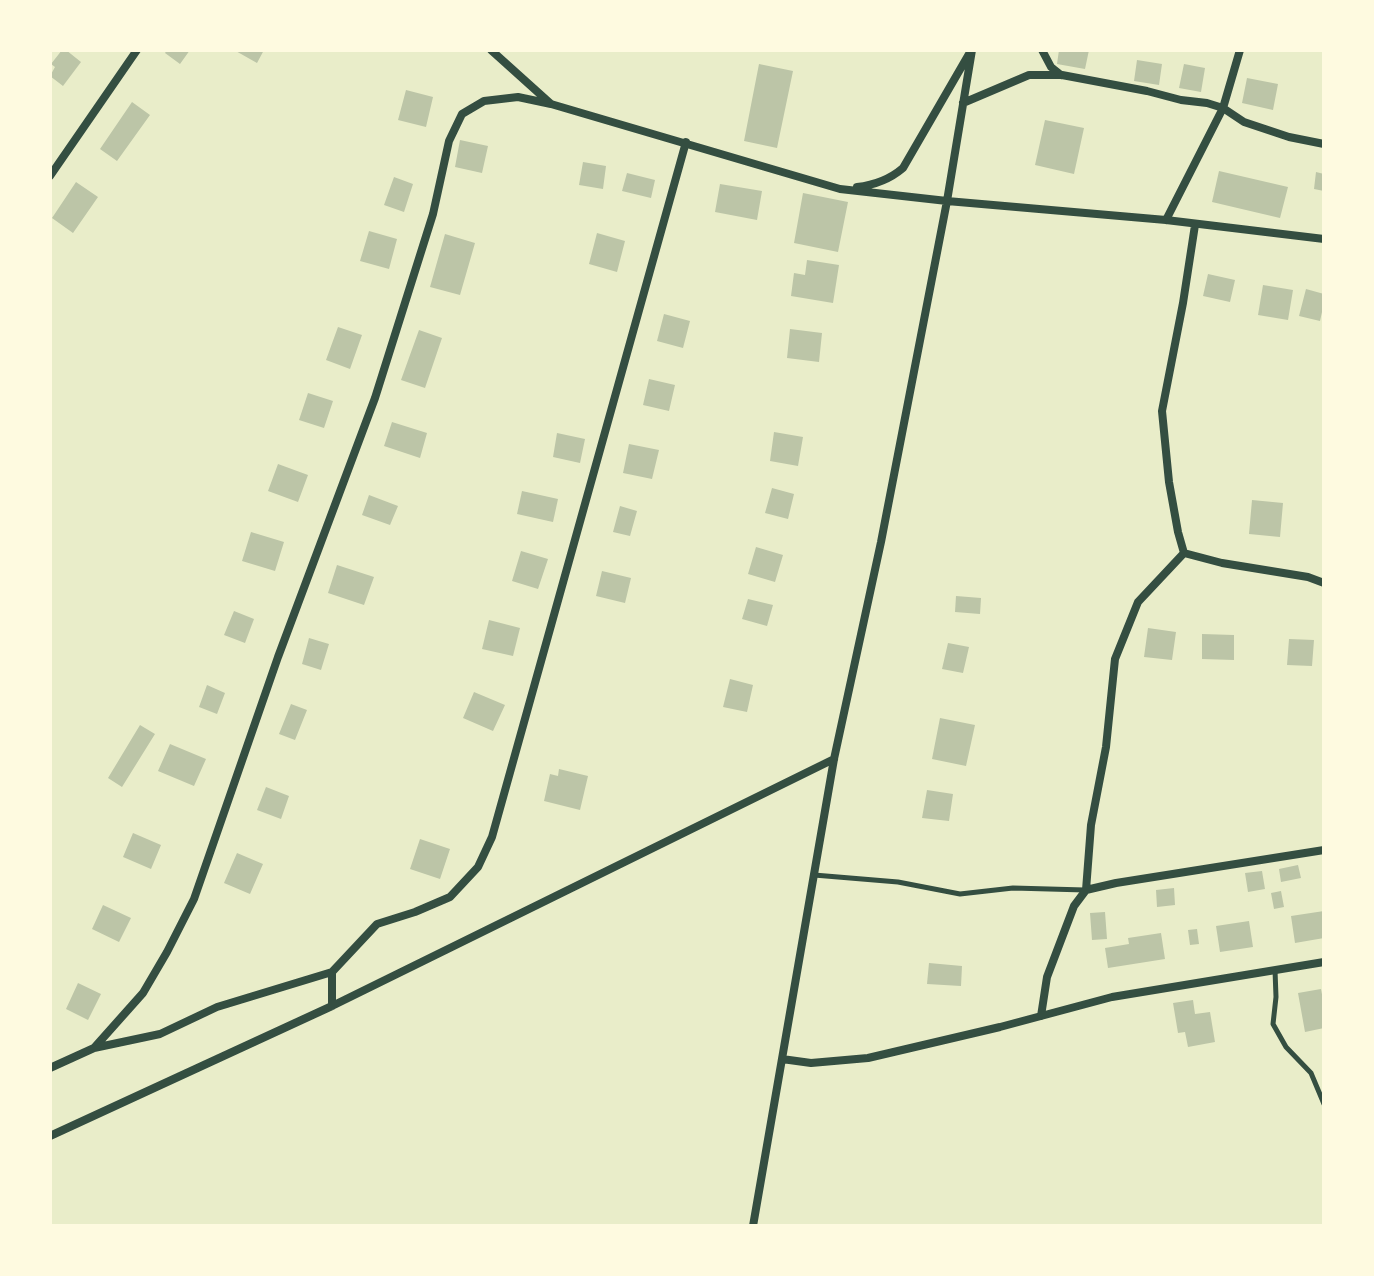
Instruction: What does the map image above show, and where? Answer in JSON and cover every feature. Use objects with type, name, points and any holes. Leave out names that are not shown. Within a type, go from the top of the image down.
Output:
[{"type":"street","points":[[50,176],[137,50]]},
{"type":"street","points":[[491,50],[551,104]]},
{"type":"street","points":[[753,1226],[834,759],[881,542],[947,201],[972,50]]},
{"type":"street","points":[[840,189],[870,186],[891,178],[903,168],[972,50]]},
{"type":"street","points":[[1042,50],[1051,67],[1062,75]]},
{"type":"street","points":[[1166,220],[1223,108],[1240,50]]},
{"type":"street","points":[[963,103],[1029,75],[1062,75],[1207,103],[1223,108],[1244,122],[1289,137],[1324,144]]},
{"type":"street","points":[[94,1048],[143,993],[194,899],[278,657],[375,398],[433,214],[449,141],[462,114],[484,101],[518,97],[686,142],[840,189],[1166,220],[1324,239]]},
{"type":"street","points":[[50,1068],[94,1048],[160,1034],[217,1007],[332,972],[377,924],[450,897],[478,867],[492,837],[686,142]]},
{"type":"street","points":[[1184,553],[1169,482],[1162,411],[1195,225]]},
{"type":"street","points":[[1184,553],[1234,566],[1308,577],[1324,583]]},
{"type":"street","points":[[1041,1016],[1052,963],[1074,906],[1086,890],[1091,825],[1106,747],[1115,659],[1138,602],[1184,553]]},
{"type":"street","points":[[50,1136],[332,1006],[834,759]]},
{"type":"street","points":[[1086,890],[1324,850]]},
{"type":"street","points":[[782,1059],[811,1063],[868,1058],[1112,997],[1324,962]]},
{"type":"street","points":[[332,972],[332,1006]]},
{"type":"lane","points":[[814,875],[898,882],[960,894],[1013,888],[1086,890]]},
{"type":"lane","points":[[1275,970],[1273,1024],[1286,1047],[1311,1073],[1324,1104]]},
{"type":"building","points":[[62,50],[81,62],[63,86],[50,76],[55,67],[51,64]]},
{"type":"building","points":[[167,50],[190,50],[180,64],[165,53]]},
{"type":"building","points":[[234,50],[264,50],[257,63]]},
{"type":"building","points":[[1059,50],[1089,50],[1085,69],[1057,64]]},
{"type":"building","points":[[1137,60],[1162,64],[1159,85],[1134,81]]},
{"type":"building","points":[[759,64],[793,71],[777,148],[744,141]]},
{"type":"building","points":[[1184,64],[1205,68],[1201,92],[1179,88]]},
{"type":"building","points":[[1247,78],[1278,84],[1273,110],[1242,103]]},
{"type":"building","points":[[406,90],[433,97],[426,127],[398,120]]},
{"type":"building","points":[[132,102],[150,115],[117,161],[100,149]]},
{"type":"building","points":[[1045,120],[1084,128],[1074,174],[1035,165]]},
{"type":"building","points":[[460,140],[488,146],[482,173],[455,167]]},
{"type":"building","points":[[583,162],[606,166],[603,189],[579,185]]},
{"type":"building","points":[[1219,171],[1288,187],[1280,218],[1212,202]]},
{"type":"building","points":[[1316,172],[1324,174],[1324,191],[1314,189]]},
{"type":"building","points":[[627,173],[655,180],[651,198],[622,191]]},
{"type":"building","points":[[394,177],[413,184],[404,212],[384,205]]},
{"type":"building","points":[[76,182],[98,197],[73,233],[52,218]]},
{"type":"building","points":[[720,184],[762,191],[757,220],[715,212]]},
{"type":"building","points":[[803,193],[848,202],[838,252],[794,243]]},
{"type":"building","points":[[369,231],[397,239],[389,269],[360,261]]},
{"type":"building","points":[[597,233],[625,241],[617,272],[589,264]]},
{"type":"building","points":[[445,234],[475,243],[460,295],[430,287]]},
{"type":"building","points":[[807,260],[839,265],[833,303],[791,296],[794,273],[805,275]]},
{"type":"building","points":[[1208,274],[1235,280],[1230,302],[1203,296]]},
{"type":"building","points":[[1263,285],[1293,290],[1288,320],[1258,315]]},
{"type":"building","points":[[1306,289],[1324,294],[1320,321],[1299,316]]},
{"type":"building","points":[[664,314],[690,321],[683,348],[657,341]]},
{"type":"building","points":[[338,327],[362,335],[350,369],[326,360]]},
{"type":"building","points":[[790,329],[822,333],[819,362],[787,358]]},
{"type":"building","points":[[419,330],[442,338],[425,388],[401,380]]},
{"type":"building","points":[[649,379],[675,385],[669,411],[643,405]]},
{"type":"building","points":[[308,393],[333,401],[324,428],[299,420]]},
{"type":"building","points":[[392,422],[427,433],[420,458],[384,446]]},
{"type":"building","points":[[774,432],[803,437],[798,466],[770,461]]},
{"type":"building","points":[[557,433],[585,439],[580,463],[553,457]]},
{"type":"building","points":[[629,444],[659,450],[652,479],[623,473]]},
{"type":"building","points":[[278,464],[308,475],[298,502],[268,491]]},
{"type":"building","points":[[772,488],[794,494],[788,519],[765,513]]},
{"type":"building","points":[[522,491],[558,499],[553,522],[517,514]]},
{"type":"building","points":[[369,495],[398,506],[390,525],[362,515]]},
{"type":"building","points":[[1252,500],[1283,503],[1280,537],[1249,534]]},
{"type":"building","points":[[620,506],[637,511],[630,536],[613,532]]},
{"type":"building","points":[[251,532],[284,542],[275,571],[242,561]]},
{"type":"building","points":[[756,547],[783,555],[775,582],[748,574]]},
{"type":"building","points":[[521,551],[548,559],[538,589],[512,581]]},
{"type":"building","points":[[337,565],[374,577],[364,605],[328,593]]},
{"type":"building","points":[[602,571],[631,578],[625,603],[596,596]]},
{"type":"building","points":[[956,596],[981,598],[980,614],[955,612]]},
{"type":"building","points":[[748,599],[773,605],[767,626],[742,619]]},
{"type":"building","points":[[234,611],[254,619],[245,643],[224,635]]},
{"type":"building","points":[[489,620],[520,628],[513,656],[482,649]]},
{"type":"building","points":[[1148,628],[1176,632],[1172,660],[1144,657]]},
{"type":"building","points":[[1202,634],[1234,635],[1234,660],[1202,659]]},
{"type":"building","points":[[309,638],[329,644],[321,670],[302,664]]},
{"type":"building","points":[[1289,639],[1314,640],[1312,666],[1287,665]]},
{"type":"building","points":[[948,643],[969,647],[963,673],[942,669]]},
{"type":"building","points":[[730,679],[753,685],[747,712],[723,707]]},
{"type":"building","points":[[207,685],[225,693],[217,714],[199,707]]},
{"type":"building","points":[[474,692],[505,705],[493,731],[463,718]]},
{"type":"building","points":[[291,704],[307,710],[295,740],[279,734]]},
{"type":"building","points":[[940,718],[975,725],[966,766],[932,759]]},
{"type":"building","points":[[140,725],[155,734],[122,787],[108,778]]},
{"type":"building","points":[[170,744],[206,759],[194,786],[158,771]]},
{"type":"building","points":[[559,769],[588,776],[580,810],[544,801],[550,774],[558,776]]},
{"type":"building","points":[[266,787],[289,796],[281,819],[257,810]]},
{"type":"building","points":[[927,790],[953,794],[949,821],[922,818]]},
{"type":"building","points":[[133,833],[161,845],[151,869],[123,857]]},
{"type":"building","points":[[420,839],[450,849],[440,879],[410,869]]},
{"type":"building","points":[[237,853],[263,864],[250,894],[224,883]]},
{"type":"building","points":[[1298,865],[1301,878],[1281,882],[1279,869]]},
{"type":"building","points":[[1262,871],[1265,889],[1248,892],[1245,873]]},
{"type":"building","points":[[1174,888],[1175,905],[1157,907],[1156,890]]},
{"type":"building","points":[[1281,891],[1284,907],[1274,909],[1271,893]]},
{"type":"building","points":[[103,905],[131,918],[119,942],[92,929]]},
{"type":"building","points":[[1324,911],[1324,938],[1295,943],[1291,916]]},
{"type":"building","points":[[1105,912],[1107,939],[1092,940],[1090,913]]},
{"type":"building","points":[[1249,921],[1253,947],[1220,952],[1216,926]]},
{"type":"building","points":[[1197,929],[1199,944],[1190,945],[1188,930]]},
{"type":"building","points":[[1161,933],[1165,959],[1108,968],[1105,948],[1129,944],[1128,938]]},
{"type":"building","points":[[929,963],[962,966],[961,986],[927,984]]},
{"type":"building","points":[[78,983],[101,994],[88,1020],[66,1009]]},
{"type":"building","points":[[1321,989],[1324,1028],[1305,1032],[1298,993]]},
{"type":"building","points":[[1193,1000],[1195,1014],[1210,1012],[1215,1042],[1188,1047],[1185,1032],[1178,1033],[1173,1003]]}]
